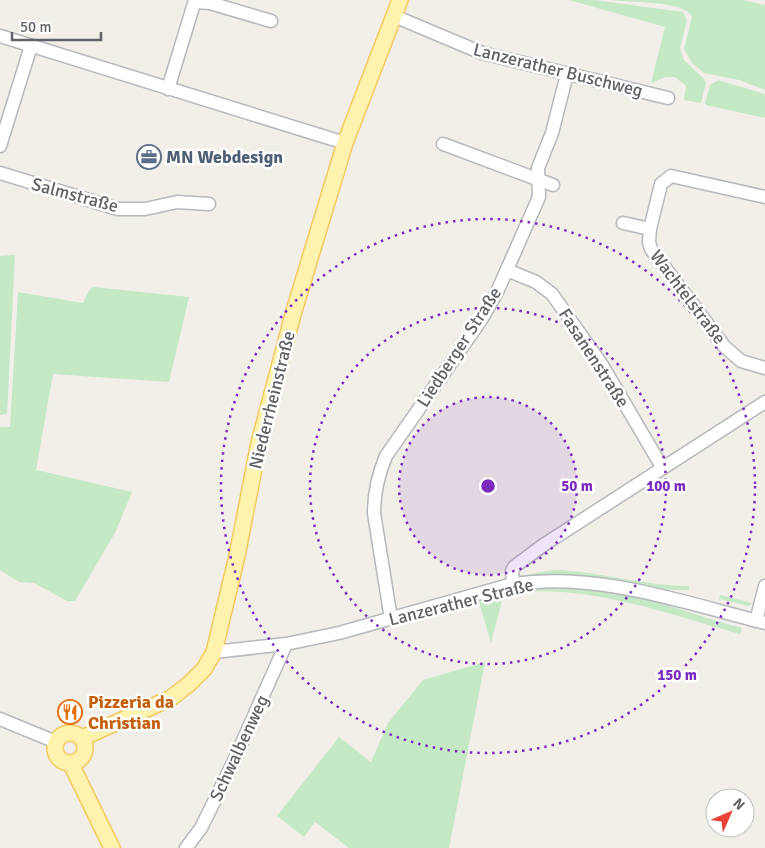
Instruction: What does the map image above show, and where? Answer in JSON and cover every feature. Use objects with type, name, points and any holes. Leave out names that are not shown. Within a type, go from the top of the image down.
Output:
[{"type":"main road","name":"Niederrheinstraße","points":[[82,738],[170,698],[189,684],[204,669],[214,652],[237,556],[259,443],[276,374],[345,142],[400,0]]},
{"type":"main road","points":[[68,733],[82,738],[85,743],[84,754],[81,759],[71,764],[61,761],[55,752],[56,742],[59,738],[68,733]]},
{"type":"main road","points":[[71,764],[112,848]]},
{"type":"street","points":[[168,88],[192,7],[196,1],[210,3],[271,21]]},
{"type":"street","name":"Lanzerather Buschweg","points":[[394,16],[482,53],[668,98]]},
{"type":"street","points":[[0,36],[345,142]]},
{"type":"street","points":[[0,146],[31,46]]},
{"type":"street","name":"Liedberger Straße","points":[[391,619],[374,513],[374,497],[379,472],[386,456],[481,320],[507,270],[539,198],[538,168],[552,133],[567,74]]},
{"type":"street","points":[[443,144],[553,185]]},
{"type":"street","name":"Salmstraße","points":[[0,173],[118,209],[146,209],[177,202],[209,204]]},
{"type":"street","points":[[650,229],[661,184],[671,176],[765,197]]},
{"type":"street","name":"Wachtelstraße","points":[[623,224],[650,229],[648,242],[651,249],[724,346],[741,361],[765,368]]},
{"type":"street","name":"Fasanenstraße","points":[[507,270],[536,282],[552,294],[602,365],[662,467]]},
{"type":"street","points":[[513,584],[512,571],[517,563],[662,467],[765,402]]},
{"type":"street","name":"Lanzerather Straße","points":[[214,652],[286,644],[391,619],[513,584],[559,580],[613,585],[760,622]]},
{"type":"street","points":[[760,622],[765,586]]},
{"type":"street","name":"Schwalbenweg","points":[[186,848],[201,828],[233,763],[286,644]]},
{"type":"street","points":[[0,719],[56,742]]},
{"type":"green space","points":[[569,0],[594,0],[683,12],[687,20],[680,48],[684,60],[706,83],[701,103],[684,100],[686,86],[675,77],[666,77],[651,83],[665,27]]},
{"type":"green space","points":[[613,0],[743,0],[765,5],[765,90],[739,80],[704,73],[692,63],[684,49],[692,17],[687,12],[679,8],[656,3]]},
{"type":"green space","points":[[718,80],[765,94],[765,118],[706,105],[710,85]]},
{"type":"green space","points":[[15,255],[7,414],[0,415],[0,256]]},
{"type":"green space","points":[[94,287],[189,297],[169,382],[53,374],[36,470],[132,492],[116,531],[75,601],[67,601],[34,583],[19,582],[0,570],[0,427],[10,427],[18,292],[83,303],[90,289]]},
{"type":"green space","points":[[553,570],[587,573],[655,584],[689,586],[689,590],[662,590],[585,576],[525,575]]},
{"type":"green space","points":[[535,586],[584,587],[629,594],[742,628],[740,634],[656,610],[599,597],[542,591],[513,593],[512,590]]},
{"type":"green space","points":[[720,595],[752,603],[749,606],[719,599]]},
{"type":"green space","points":[[503,597],[491,643],[479,602]]},
{"type":"green space","points":[[485,662],[449,848],[349,848],[315,822],[304,837],[277,816],[339,737],[371,762],[388,723],[423,680]]},
{"type":"place","name":"MN Webdesign","points":[[149,157]]},
{"type":"place","name":"Pizzeria da Christian","points":[[70,712]]}]
